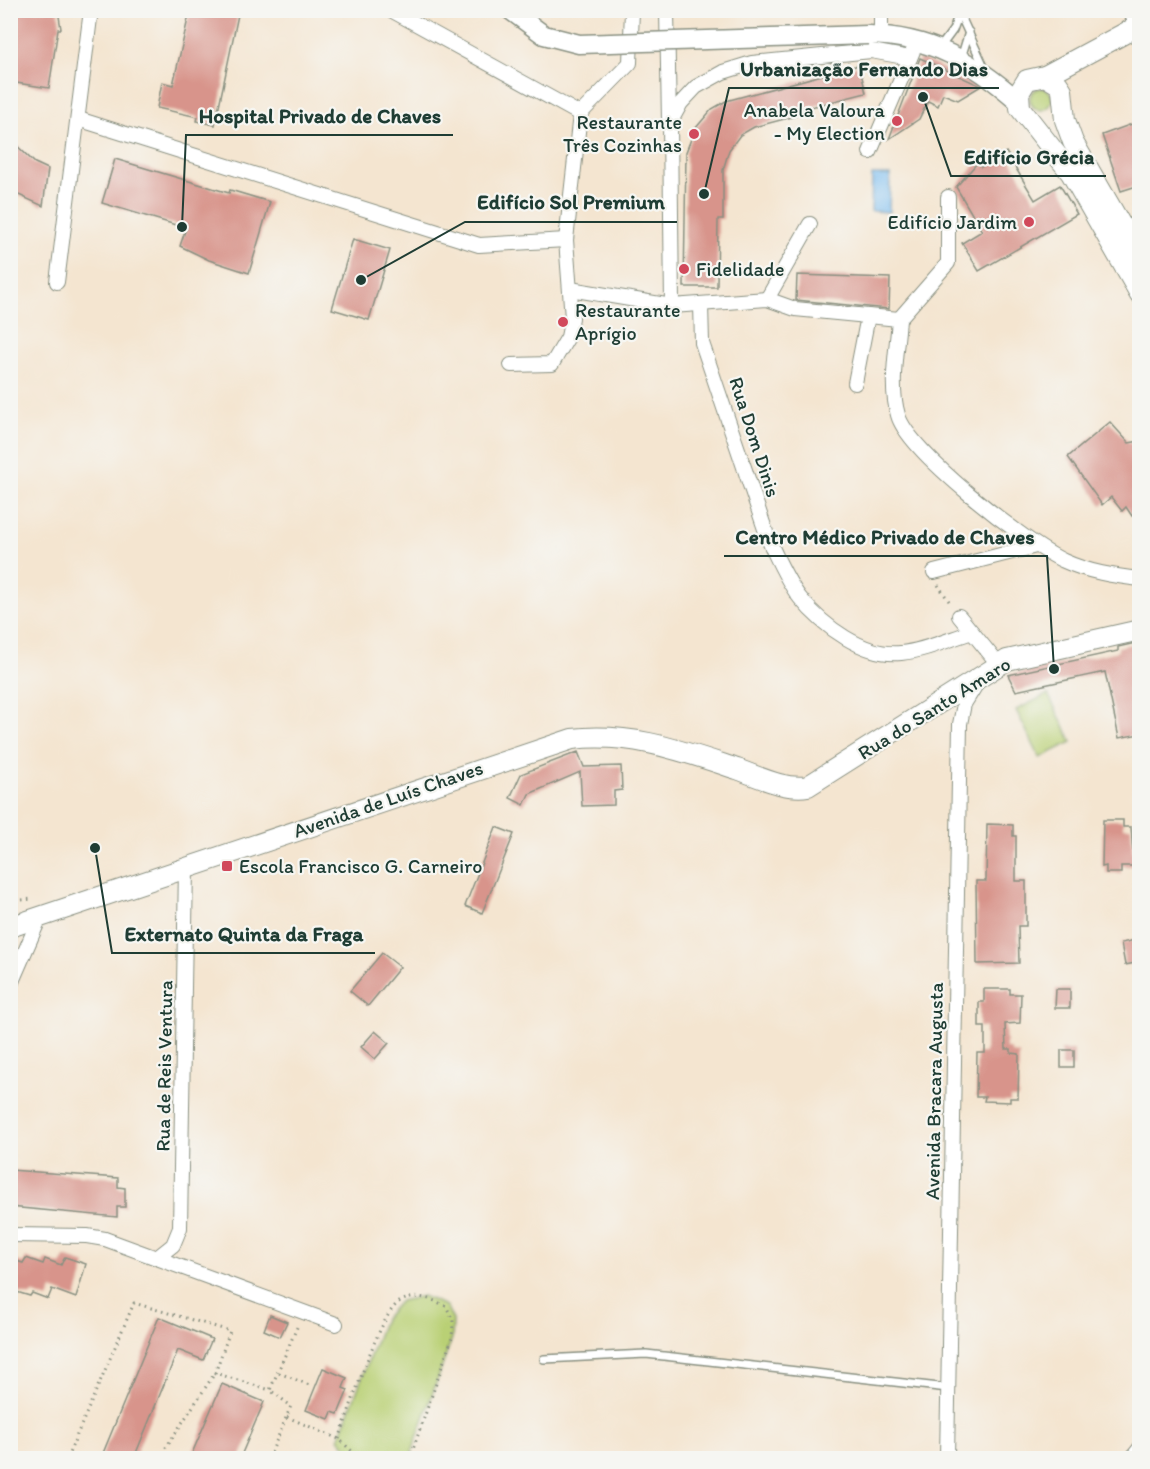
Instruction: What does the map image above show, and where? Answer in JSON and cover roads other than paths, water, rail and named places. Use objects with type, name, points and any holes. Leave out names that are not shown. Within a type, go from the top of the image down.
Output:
[{"type":"main road","points":[[1133,21],[1094,50],[1036,78],[1019,93],[1018,101],[1025,115],[1031,119],[1071,173],[1140,294]]},
{"type":"main road","points":[[1031,119],[1046,121],[1053,118],[1077,70],[1094,50]]},
{"type":"main road","points":[[1036,78],[1058,84],[1073,142],[1140,258]]},
{"type":"main road","name":"Rua do Santo Amaro","points":[[771,781],[796,787],[814,784],[919,714],[999,665],[1022,655],[1140,630]]},
{"type":"main road","name":"Avenida de Luís Chaves","points":[[10,927],[42,908],[186,867],[540,748],[572,740],[597,737],[653,742],[771,781]]},
{"type":"street","points":[[57,282],[91,10]]},
{"type":"street","points":[[391,10],[580,114]]},
{"type":"street","points":[[510,10],[544,35],[579,44],[875,35],[913,50]]},
{"type":"street","points":[[511,364],[552,364],[568,337],[572,318],[566,240],[580,114],[630,63],[632,10]]},
{"type":"street","points":[[667,10],[672,306]]},
{"type":"street","points":[[875,35],[881,10]]},
{"type":"street","points":[[870,152],[913,50]]},
{"type":"street","points":[[669,123],[681,103],[696,87],[723,72],[752,63],[871,51],[939,50],[961,58],[987,73],[1018,101]]},
{"type":"street","points":[[987,73],[1036,78]]},
{"type":"street","points":[[78,119],[479,245],[566,240]]},
{"type":"street","points":[[948,197],[948,263],[899,319],[894,389],[898,416],[911,439],[996,515],[1036,546],[1078,567],[1140,579]]},
{"type":"street","points":[[767,300],[810,224]]},
{"type":"street","points":[[570,289],[672,306],[767,300],[795,309],[899,319]]},
{"type":"street","name":"Rua Dom Dinis","points":[[701,304],[702,343],[769,541],[783,572],[800,598],[824,622],[856,644],[883,654],[903,653],[972,632]]},
{"type":"street","points":[[855,383],[868,316]]},
{"type":"street","points":[[934,572],[1036,546]]},
{"type":"street","points":[[959,616],[999,665]]},
{"type":"street","name":"Avenida Bracara Augusta","points":[[947,1458],[960,724],[966,699],[982,677]]},
{"type":"street","points":[[919,714],[946,710],[960,724]]},
{"type":"street","name":"Rua de Reis Ventura","points":[[158,1257],[173,1245],[180,1228],[186,867]]},
{"type":"street","points":[[10,986],[42,908]]},
{"type":"street","points":[[10,1235],[87,1236],[105,1239],[336,1324]]},
{"type":"street","points":[[1132,1458],[1140,1448]]},
{"type":"lane","points":[[958,12],[987,73]]},
{"type":"lane","points":[[939,50],[953,30],[958,12]]},
{"type":"lane","points":[[961,58],[969,32]]},
{"type":"lane","points":[[544,1359],[646,1354],[948,1388]]},
{"type":"water","points":[[872,175],[890,175],[889,212],[871,211]]},
{"type":"place","name":"Edifício Grécia","points":[[923,97]]},
{"type":"place","name":"Anabela Valoura - My Election","points":[[897,121]]},
{"type":"place","name":"Restaurante Três Cozinhas","points":[[694,134]]},
{"type":"place","name":"Urbanização Fernando Dias","points":[[704,194]]},
{"type":"place","name":"Edifício Jardim","points":[[1029,222]]},
{"type":"place","name":"Hospital Privado de Chaves","points":[[182,227]]},
{"type":"place","name":"Fidelidade","points":[[684,269]]},
{"type":"place","name":"Edifício Sol Premium","points":[[361,280]]},
{"type":"place","name":"Restaurante Aprígio","points":[[563,322]]},
{"type":"place","name":"Centro Médico Privado de Chaves","points":[[1054,669]]},
{"type":"place","name":"Externato Quinta da Fraga","points":[[95,848]]},
{"type":"place","name":"Escola Francisco G. Carneiro","points":[[227,866]]}]
